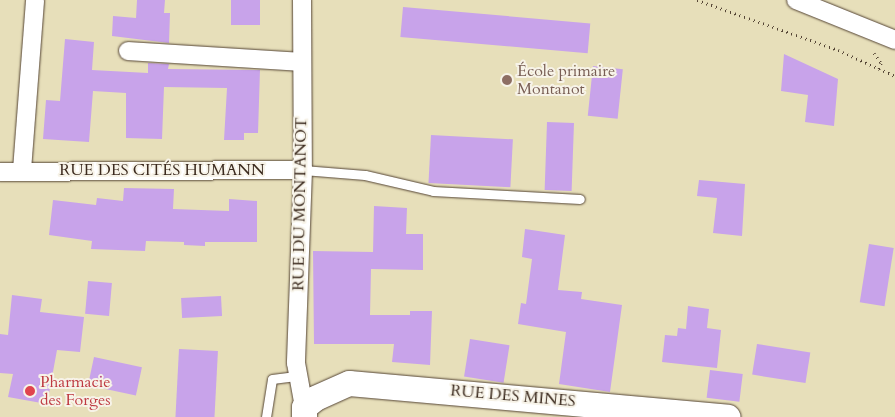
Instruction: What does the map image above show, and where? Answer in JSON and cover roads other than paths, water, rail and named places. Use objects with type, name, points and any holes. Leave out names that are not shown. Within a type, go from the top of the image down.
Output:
[{"type":"street","points":[[22,170],[35,0]]},
{"type":"street","name":"RUE DU MONTANOT","points":[[302,0],[303,170],[296,363],[304,412]]},
{"type":"street","points":[[796,0],[895,40]]},
{"type":"street","points":[[128,51],[302,62]]},
{"type":"street","name":"RUE DES CITÉS HUMANN","points":[[0,172],[22,170],[303,170]]},
{"type":"street","name":"RUE DES MINES","points":[[304,412],[315,398],[349,383],[727,417]]},
{"type":"lane","points":[[303,170],[365,175],[433,192],[580,199]]},
{"type":"lane","points":[[266,417],[272,379],[298,376]]},
{"type":"place","name":"École primaire Montanot","points":[[507,80]]},
{"type":"place","name":"Pharmacie des Forges","points":[[30,391]]}]
